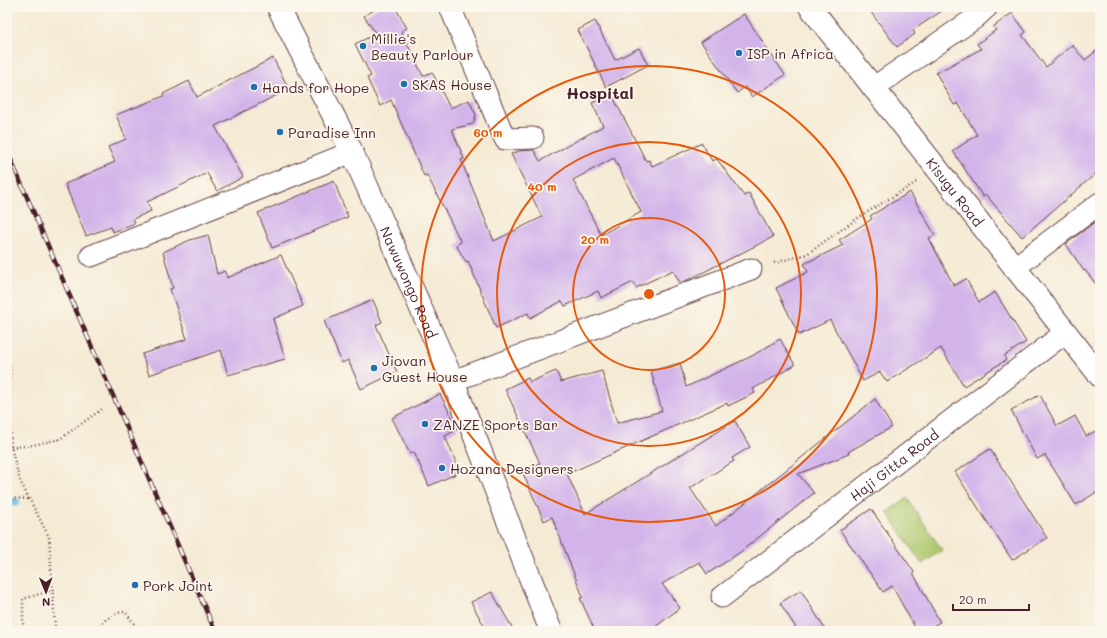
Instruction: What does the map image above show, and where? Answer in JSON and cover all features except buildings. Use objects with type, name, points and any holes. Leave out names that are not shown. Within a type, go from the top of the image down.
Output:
[{"type":"street","name":"Nawuwongo Road","points":[[278,7],[352,152],[453,381],[547,630]]},
{"type":"street","points":[[450,7],[505,138],[533,138]]},
{"type":"street","name":"Kisugu Road","points":[[810,7],[1100,376]]},
{"type":"street","points":[[873,88],[975,18],[987,7]]},
{"type":"street","points":[[91,256],[352,152]]},
{"type":"street","points":[[1014,268],[1100,203]]},
{"type":"street","points":[[453,381],[751,269]]},
{"type":"street","name":"Haji Gitta Road","points":[[722,597],[1066,332]]},
{"type":"path","points":[[751,269],[807,254],[858,218],[937,169]]},
{"type":"path","points":[[7,363],[10,365],[11,447],[20,481],[49,537],[56,631]]},
{"type":"path","points":[[7,448],[33,445],[60,439],[102,409]]},
{"type":"path","points":[[7,498],[30,499]]},
{"type":"path","points":[[20,631],[23,628],[23,599],[53,590]]},
{"type":"path","points":[[93,631],[107,619],[121,612],[125,612],[140,631]]},
{"type":"green space","points":[[907,498],[942,550],[922,564],[887,512]]},
{"type":"waterway","points":[[7,501],[16,502]]},
{"type":"railway","points":[[7,151],[215,631]]},
{"type":"place","name":"Millie's Beauty Parlour","points":[[363,46]]},
{"type":"place","name":"ISP in Africa","points":[[739,53]]},
{"type":"place","name":"SKAS House","points":[[404,84]]},
{"type":"place","name":"Hands for Hope","points":[[254,87]]},
{"type":"place","name":"Paradise Inn","points":[[280,132]]},
{"type":"place","name":"Jiovan Guest House","points":[[374,368]]},
{"type":"place","name":"ZANZE Sports Bar","points":[[425,424]]},
{"type":"place","name":"Hozana Designers","points":[[442,468]]},
{"type":"place","name":"Pork Joint","points":[[135,585]]},
{"type":"district","name":"Hospital","points":[[600,92]]}]
